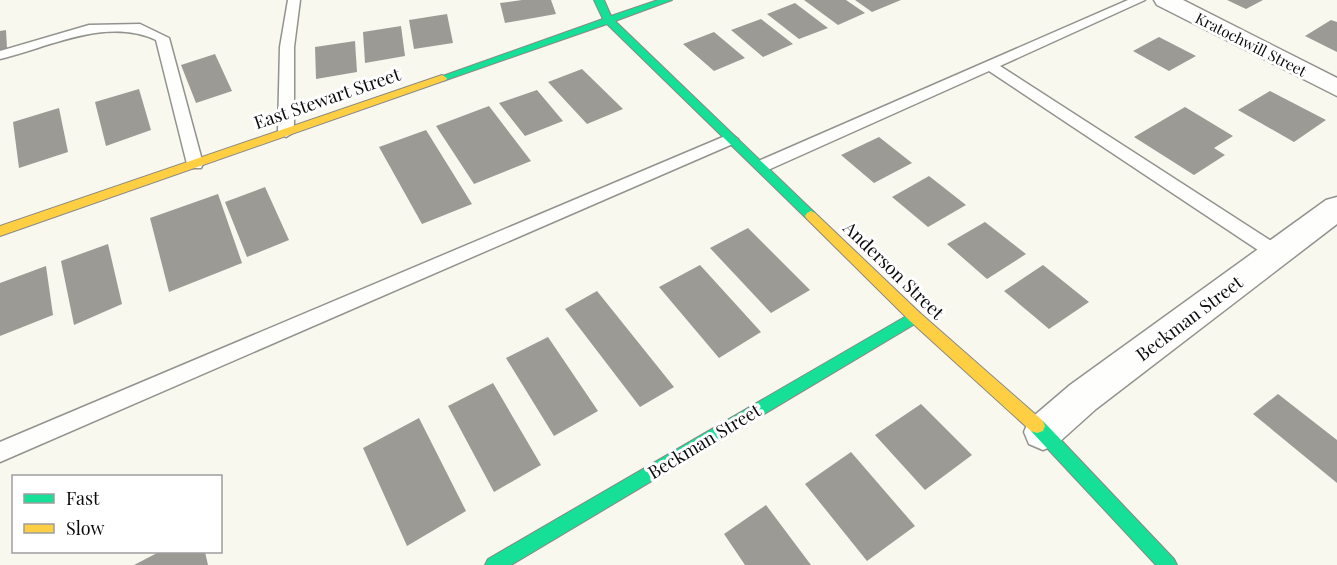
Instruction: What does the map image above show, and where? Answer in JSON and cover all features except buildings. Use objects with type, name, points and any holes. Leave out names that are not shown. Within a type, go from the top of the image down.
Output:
[{"type":"street","name":"Anderson Street","points":[[599,0],[608,20],[915,316],[1043,432],[1168,565]]},
{"type":"street","name":"East Stewart Street","points":[[0,231],[667,0]]},
{"type":"street","name":"Kratochwill Street","points":[[1165,0],[1337,88]]},
{"type":"street","name":"Beckman Street","points":[[1043,432],[1083,397],[1337,208]]},
{"type":"street","name":"Beckman Street","points":[[494,565],[915,316]]},
{"type":"lane","points":[[286,132],[287,47],[294,0]]},
{"type":"lane","points":[[762,166],[1139,0]]},
{"type":"lane","points":[[0,55],[89,29],[140,28],[162,38],[195,164]]},
{"type":"lane","points":[[990,66],[1276,254]]},
{"type":"lane","points":[[0,452],[730,139]]},
{"type":"traffic: fast","points":[[599,0],[608,20],[811,216]]},
{"type":"traffic: fast","points":[[442,78],[667,0]]},
{"type":"traffic: fast","points":[[494,565],[915,317]]},
{"type":"traffic: fast","points":[[1037,426],[1168,565]]},
{"type":"traffic: slow","points":[[0,231],[442,78]]},
{"type":"traffic: slow","points":[[811,216],[915,317],[1037,426]]}]
